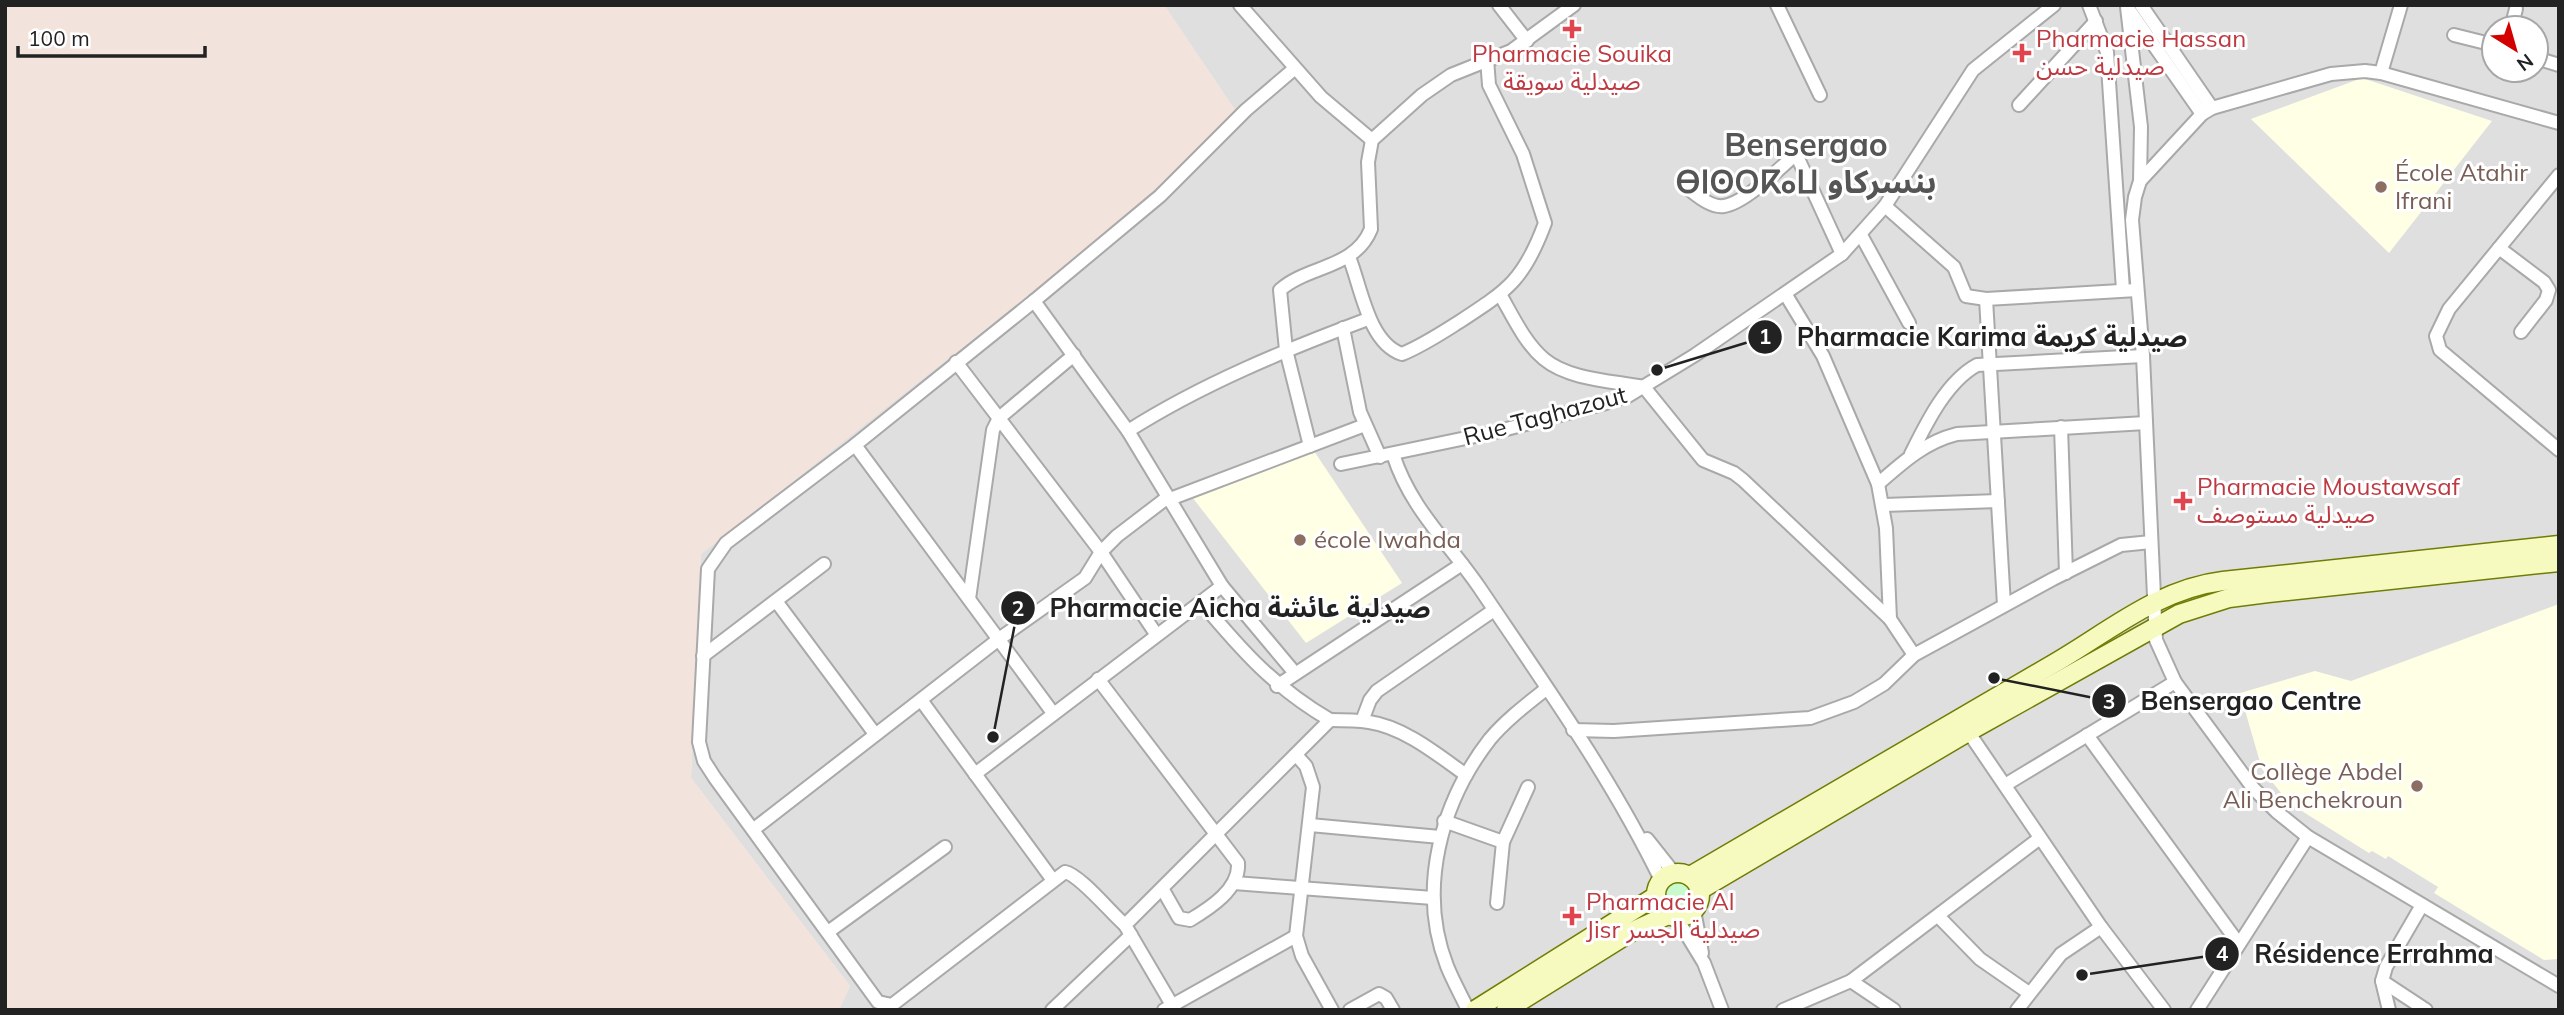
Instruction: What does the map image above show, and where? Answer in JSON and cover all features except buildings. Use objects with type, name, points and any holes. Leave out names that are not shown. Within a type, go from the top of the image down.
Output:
[{"type":"street","points":[[1240,5],[1321,97],[1372,140]]},
{"type":"street","points":[[1499,5],[1527,41]]},
{"type":"street","points":[[1310,446],[1286,351],[1280,290],[1349,257],[1368,238],[1371,229],[1368,162],[1372,140],[1434,86],[1487,59],[1511,51],[1574,5]]},
{"type":"street","points":[[1777,5],[1820,95]]},
{"type":"street","name":"Rue Taghazout","points":[[1341,464],[1576,413],[1628,396],[1644,387],[1786,295],[1842,254],[1861,236],[1885,206],[1973,70],[2054,5]]},
{"type":"street","points":[[2089,5],[2107,52],[2123,290]]},
{"type":"street","points":[[2141,5],[2207,111]]},
{"type":"street","points":[[2381,73],[2402,5]]},
{"type":"street","points":[[2126,6],[2207,111]]},
{"type":"street","points":[[2126,6],[2141,127],[2140,180],[2134,197],[2132,220],[2143,356],[2156,600],[2155,640],[2175,682],[2253,788],[2308,837],[2559,986]]},
{"type":"street","points":[[2515,14],[2516,9]]},
{"type":"street","points":[[2019,105],[2096,21]]},
{"type":"street","points":[[2454,35],[2480,42]]},
{"type":"street","points":[[1349,257],[1367,319],[1391,348],[1402,354],[1426,343],[1501,296],[1530,260],[1545,223],[1523,155],[1489,85],[1487,59]]},
{"type":"street","points":[[1294,69],[1246,110],[1160,196],[855,445],[726,543],[710,561],[700,752],[715,778],[878,1002],[892,1005],[1052,879],[1065,872],[1078,877],[1101,905],[1128,930],[1170,1008],[1296,936]]},
{"type":"street","points":[[2140,180],[2207,111],[2331,74],[2381,73],[2559,123]]},
{"type":"street","points":[[1690,190],[1711,204],[1724,206],[1741,198],[1797,154],[1842,254]]},
{"type":"street","points":[[2559,175],[2449,309],[2435,336],[2437,345],[2559,450]]},
{"type":"street","points":[[1885,206],[1954,267],[1966,296],[1986,299],[2137,290]]},
{"type":"street","points":[[1861,236],[1909,323]]},
{"type":"street","points":[[2499,248],[2543,282],[2549,290],[2546,300],[2521,331]]},
{"type":"street","points":[[1786,295],[1823,356],[1878,484],[1884,505],[1890,619]]},
{"type":"street","points":[[1501,296],[1528,341],[1545,360],[1584,376],[1644,387],[1703,460],[1734,473],[1743,480],[1890,619],[1914,655]]},
{"type":"street","points":[[1986,299],[2004,605]]},
{"type":"street","points":[[1034,301],[1128,431],[1222,586],[1294,673]]},
{"type":"street","points":[[1128,431],[1177,402],[1286,351],[1367,319]]},
{"type":"street","points":[[1342,328],[1365,425],[1400,476],[1426,522],[1462,564],[1494,610],[1676,883],[1700,899],[1694,910],[1704,963],[1722,1010]]},
{"type":"street","points":[[969,600],[990,449],[999,418],[1074,355]]},
{"type":"street","points":[[1911,455],[1926,425],[1965,372],[1990,362],[2143,356]]},
{"type":"street","points":[[956,362],[1101,552],[1156,635]]},
{"type":"street","points":[[1878,484],[1911,455],[1942,438],[1993,431],[2146,423]]},
{"type":"street","points":[[754,829],[999,639],[1085,578],[1101,552],[1169,498],[1365,425]]},
{"type":"street","points":[[2061,427],[2066,573]]},
{"type":"street","points":[[855,445],[1052,713]]},
{"type":"street","points":[[1884,505],[1998,501]]},
{"type":"street","points":[[1573,730],[1772,723],[1811,718],[1854,702],[1884,684],[1914,655],[2004,605],[2121,545],[2151,542]]},
{"type":"street","points":[[1963,725],[2156,600],[2202,583],[2559,545]]},
{"type":"street","points":[[1475,1010],[1676,883],[1963,725],[2179,614],[2230,598],[2559,562]]},
{"type":"street","points":[[703,656],[824,564]]},
{"type":"street","points":[[1277,686],[1462,564]]},
{"type":"street","points":[[975,774],[1222,586]]},
{"type":"street","points":[[776,601],[875,734]]},
{"type":"street","points":[[1202,603],[1240,649],[1277,686],[1330,720],[1363,721],[1394,730],[1434,752],[1466,775]]},
{"type":"street","points":[[1363,721],[1370,700],[1377,691],[1494,610]]},
{"type":"street","points":[[1098,679],[1238,863],[1234,883],[1227,892],[1189,920],[1179,918],[1163,890]]},
{"type":"street","points":[[2005,785],[2175,682]]},
{"type":"street","points":[[1468,1010],[1446,965],[1433,898],[1440,837],[1444,821],[1466,775],[1491,738],[1546,689]]},
{"type":"street","points":[[921,700],[1052,879]]},
{"type":"street","points":[[1052,1010],[1163,890],[1330,720]]},
{"type":"street","points":[[1963,725],[2101,927],[2164,1010]]},
{"type":"street","points":[[2087,735],[2239,944]]},
{"type":"street","points":[[1297,756],[1306,766],[1313,787],[1296,936],[1301,956],[1332,1010]]},
{"type":"street","points":[[1497,903],[1503,842],[1528,787]]},
{"type":"street","points":[[1444,821],[1503,842]]},
{"type":"street","points":[[1310,825],[1440,837]]},
{"type":"street","points":[[2197,1010],[2308,837]]},
{"type":"street","points":[[1783,1010],[1851,981],[2040,838]]},
{"type":"street","points":[[828,932],[945,847]]},
{"type":"street","points":[[1234,883],[1433,898]]},
{"type":"street","points":[[1676,883],[1659,907],[1672,916],[1704,963]]},
{"type":"street","points":[[2389,1010],[2382,981],[2386,968],[2422,905]]},
{"type":"street","points":[[1506,1010],[1631,932],[1694,910]]},
{"type":"street","points":[[1939,917],[1980,960],[2029,993]]},
{"type":"street","points":[[2017,1010],[2061,954],[2101,927]]},
{"type":"street","points":[[1851,981],[1894,1010]]},
{"type":"street","points":[[2382,981],[2426,1010]]},
{"type":"street","points":[[1350,1010],[1379,994],[1386,998],[1393,1010]]},
{"type":"shaded area","points":[[5,5],[1164,5],[1235,110],[1150,199],[701,554],[691,778],[850,986],[839,1010],[5,1010]]},
{"type":"shaded area","points":[[1164,5],[2559,5],[2559,1010],[839,1010],[850,986],[691,778],[701,554],[1150,199],[1235,110]]},
{"type":"shaded area","name":"École Atahir Ifrani","points":[[2362,78],[2492,121],[2389,253],[2251,119]]},
{"type":"shaded area","name":"école lwahda","points":[[1312,448],[1402,583],[1306,643],[1192,497]]},
{"type":"shaded area","name":"Collège Abdel Ali Benchekroun","points":[[2559,604],[2559,959],[2544,960],[2434,893],[2438,887],[2388,856],[2386,859],[2372,851],[2369,853],[2289,803],[2262,769],[2240,693],[2315,671],[2351,681]]},
{"type":"green space","points":[[1679,876],[1692,881],[1697,894],[1692,907],[1679,912],[1666,907],[1661,894],[1666,881]]},
{"type":"place","name":"Pharmacie Souika صيدلية سويقة","points":[[1572,29]]},
{"type":"place","name":"Pharmacie Hassan صيدلية حسن","points":[[2022,53]]},
{"type":"place","name":"École Atahir Ifrani","points":[[2381,187]]},
{"type":"place","name":"Pharmacie Karima صيدلية كريمة","points":[[1657,370]]},
{"type":"place","name":"Pharmacie Moustawsaf صيدلية مستوصف","points":[[2183,501]]},
{"type":"place","name":"école lwahda","points":[[1300,540]]},
{"type":"place","name":"Bensergao Centre","points":[[1994,678]]},
{"type":"place","name":"Pharmacie Aicha صيدلية عائشة","points":[[993,737]]},
{"type":"place","name":"Collège Abdel Ali Benchekroun","points":[[2417,786]]},
{"type":"place","name":"Pharmacie Al Jisr صيدلية الجسر","points":[[1572,916]]},
{"type":"place","name":"Résidence Errahma","points":[[2082,975]]},
{"type":"district","name":"Bensergao ⴱⵏⵙⵔⴽⴰⵡ بنسركاو","points":[[1806,164]]}]
